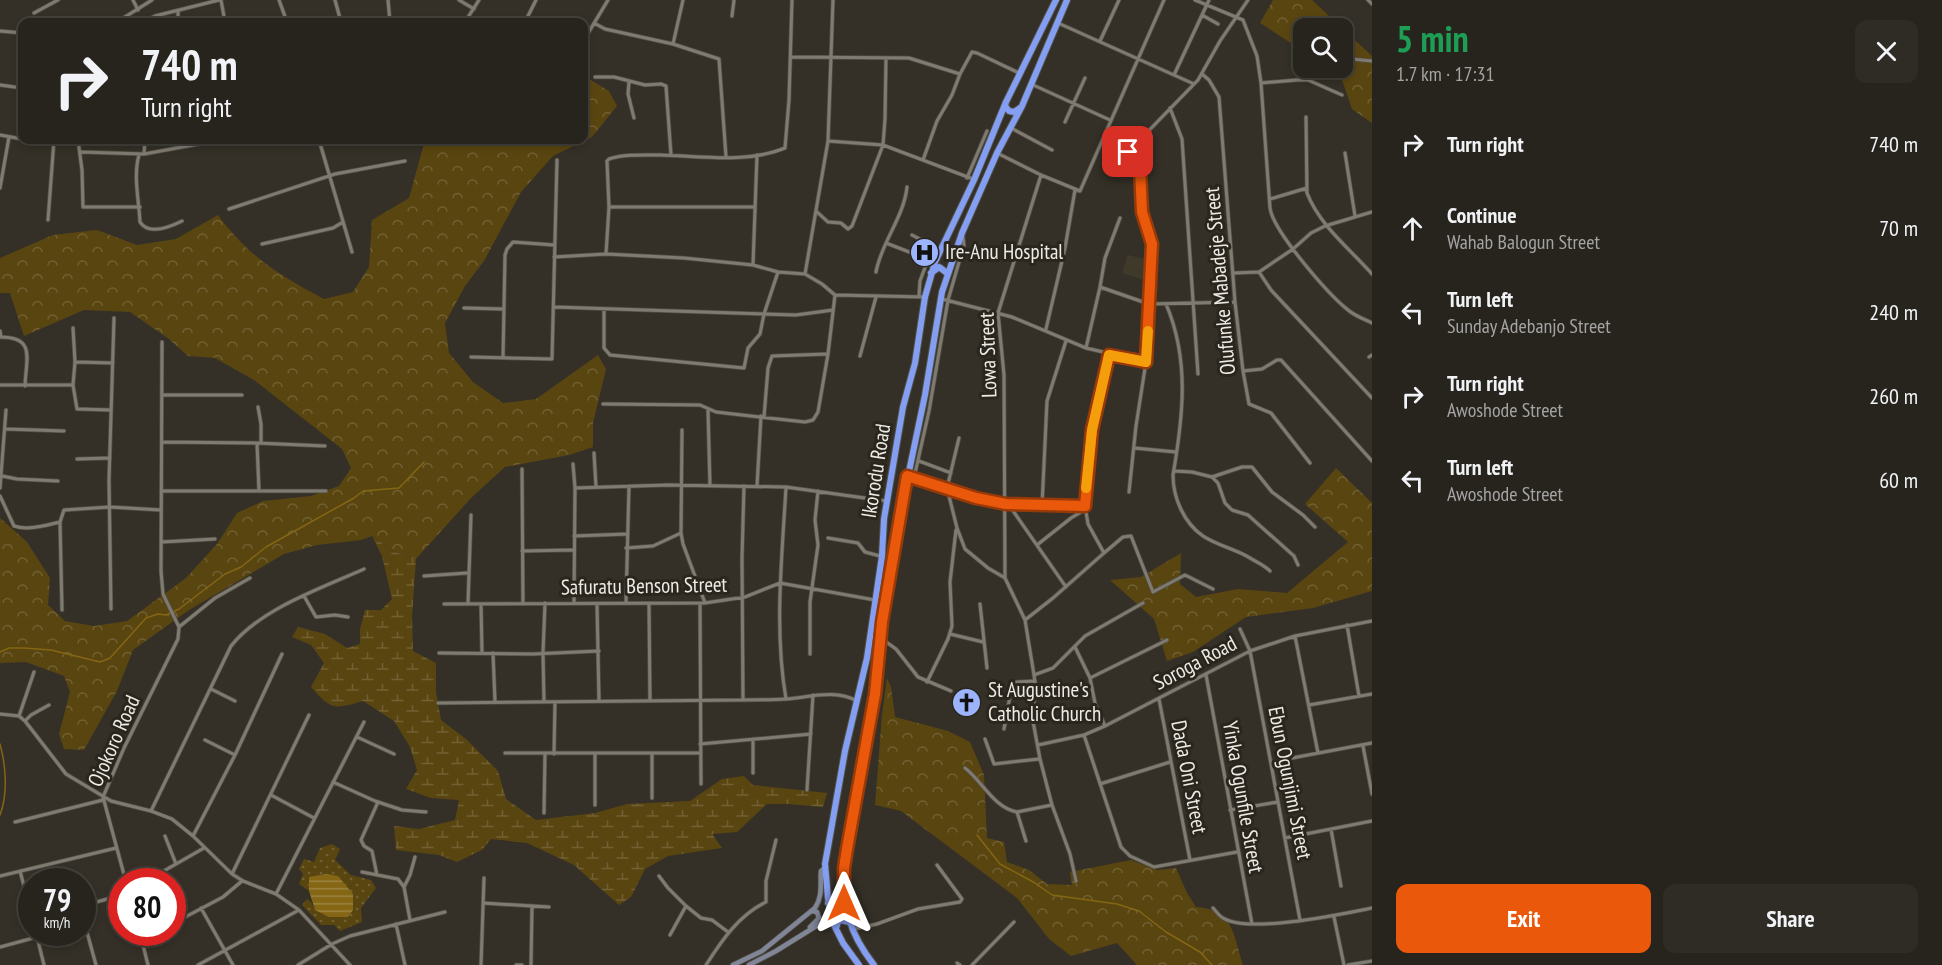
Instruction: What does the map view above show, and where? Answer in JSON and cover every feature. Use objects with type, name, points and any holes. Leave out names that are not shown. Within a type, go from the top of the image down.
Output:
[{"type":"highway","name":"Ikorodu Road","points":[[859,965],[832,921],[828,903],[826,867],[845,751],[858,701],[876,600],[884,519],[903,407],[915,363],[922,297],[931,273],[931,261],[1019,73],[1056,0]]},
{"type":"highway","name":"Ikorodu Road","points":[[874,965],[849,922],[844,903],[844,868],[875,694],[881,638],[925,395],[945,300],[947,273],[962,233],[1022,106],[1067,0]]},
{"type":"highway","points":[[1006,102],[1006,109],[1011,112],[1022,106]]},
{"type":"highway","points":[[931,273],[939,267],[947,273]]},
{"type":"highway","points":[[828,903],[838,906],[844,903]]},
{"type":"highway","points":[[836,928],[841,920],[849,922]]},
{"type":"street","points":[[34,13],[58,0]]},
{"type":"street","points":[[133,0],[138,10]]},
{"type":"street","points":[[124,18],[152,0]]},
{"type":"street","points":[[151,18],[220,0],[224,18]]},
{"type":"street","points":[[279,0],[286,18]]},
{"type":"street","points":[[335,0],[340,18]]},
{"type":"street","points":[[388,0],[391,18]]},
{"type":"street","points":[[459,0],[474,9]]},
{"type":"street","points":[[468,18],[479,0]]},
{"type":"street","points":[[527,18],[536,0]]},
{"type":"street","points":[[588,33],[608,0]]},
{"type":"street","points":[[673,44],[683,0]]},
{"type":"street","points":[[732,16],[734,0]]},
{"type":"street","points":[[606,254],[609,159],[641,155],[726,158],[757,155],[785,148],[792,0]]},
{"type":"street","points":[[805,274],[828,141],[833,0]]},
{"type":"street","points":[[1100,40],[1119,0]]},
{"type":"street","points":[[998,153],[1041,175],[1080,191],[1164,0]]},
{"type":"street","points":[[1196,0],[1243,20],[1257,56],[1271,216],[1293,249],[1337,301],[1355,315],[1372,324]]},
{"type":"street","points":[[1174,75],[1209,0]]},
{"type":"street","points":[[1130,492],[1146,362],[1152,244],[1142,212],[1140,169],[1128,152],[1202,74],[1235,16],[1248,0]]},
{"type":"street","points":[[1368,0],[1372,4]]},
{"type":"street","points":[[178,10],[178,18]]},
{"type":"street","points":[[1202,15],[1218,24]]},
{"type":"street","points":[[1057,22],[1194,84]]},
{"type":"street","points":[[594,23],[605,29],[673,44],[719,58],[726,158]]},
{"type":"street","points":[[0,31],[18,33]]},
{"type":"street","points":[[923,160],[937,122],[972,52],[1019,73]]},
{"type":"street","points":[[791,57],[909,58],[960,74]]},
{"type":"street","points":[[816,211],[828,222],[841,222],[850,228],[883,145],[886,58]]},
{"type":"street","points":[[1353,59],[1372,61]]},
{"type":"street","name":"Olufunke Mabadeje Street","points":[[1202,74],[1209,80],[1219,97],[1235,302],[1249,404],[1271,412],[1310,463]]},
{"type":"street","points":[[595,76],[614,77],[645,85],[666,86],[671,155]]},
{"type":"street","points":[[1065,122],[1085,78]]},
{"type":"street","points":[[1261,83],[1308,80],[1342,95]]},
{"type":"street","points":[[629,82],[628,94],[634,118]]},
{"type":"street","points":[[1031,84],[1110,120]]},
{"type":"street","points":[[0,85],[18,87]]},
{"type":"street","points":[[1170,108],[1182,139],[1198,375]]},
{"type":"street","points":[[1306,117],[1309,198],[1325,226],[1353,252],[1372,274]]},
{"type":"street","points":[[1011,128],[1052,150]]},
{"type":"street","points":[[828,141],[883,145],[970,179],[987,131]]},
{"type":"street","points":[[0,135],[18,138]]},
{"type":"street","points":[[0,188],[9,137]]},
{"type":"street","points":[[48,220],[53,144]]},
{"type":"street","points":[[79,144],[83,207],[140,207]]},
{"type":"street","points":[[144,154],[145,144]]},
{"type":"street","points":[[81,152],[144,154],[199,144]]},
{"type":"street","points":[[320,144],[352,252]]},
{"type":"street","points":[[1345,153],[1355,216]]},
{"type":"street","points":[[139,154],[137,165],[140,222],[147,228],[166,228],[182,221]]},
{"type":"street","points":[[753,265],[757,155]]},
{"type":"street","points":[[471,357],[552,359],[557,160]]},
{"type":"street","points":[[229,209],[330,175],[405,161]]},
{"type":"street","name":"Lowa Street","points":[[1005,578],[1008,504],[1004,375],[998,313],[1041,175]]},
{"type":"street","points":[[876,272],[907,187]]},
{"type":"street","points":[[1270,200],[1307,188]]},
{"type":"street","points":[[1046,330],[1063,257],[1075,190]]},
{"type":"street","points":[[609,207],[754,207]]},
{"type":"street","points":[[1234,273],[1259,272],[1293,249],[1311,233],[1325,226],[1370,213],[1372,218]]},
{"type":"street","points":[[1086,348],[1105,258],[1120,218]]},
{"type":"street","points":[[262,244],[333,228],[344,222]]},
{"type":"street","points":[[962,233],[964,244],[945,300],[998,313],[1046,330],[1066,341],[1086,348],[1146,362]]},
{"type":"street","points":[[554,257],[606,254],[684,258],[753,265],[778,272],[805,274],[835,295],[922,297],[920,281],[931,261],[933,248],[932,245],[912,235]]},
{"type":"street","points":[[503,358],[507,249],[513,242],[554,245]]},
{"type":"street","points":[[886,243],[931,261]]},
{"type":"street","points":[[604,309],[604,348],[610,355],[740,369],[745,365],[748,348],[760,334],[778,272]]},
{"type":"street","points":[[1259,272],[1271,290],[1372,398]]},
{"type":"street","points":[[1100,288],[1149,304],[1235,302]]},
{"type":"street","points":[[603,404],[700,405],[708,410],[805,422],[813,420],[818,412],[835,295]]},
{"type":"street","points":[[860,356],[876,296]]},
{"type":"street","points":[[1166,304],[1176,333],[1182,363],[1183,408],[1173,485],[1178,503],[1191,525],[1202,536],[1242,552],[1264,565],[1269,571]]},
{"type":"street","points":[[554,307],[796,315],[833,310]]},
{"type":"street","points":[[464,308],[503,309]]},
{"type":"street","points":[[111,609],[110,458],[114,318]]},
{"type":"street","points":[[73,328],[75,406],[79,410],[111,410]]},
{"type":"street","points":[[0,331],[0,337],[16,338],[24,343],[26,386]]},
{"type":"street","points":[[1042,506],[1047,401],[1066,341]]},
{"type":"street","points":[[162,342],[161,542],[162,581],[168,607],[179,627],[215,598],[250,578]]},
{"type":"street","points":[[758,486],[762,416],[768,368],[772,356],[828,354]]},
{"type":"street","points":[[1103,554],[1088,524],[1086,507],[1092,430],[1109,355]]},
{"type":"street","points":[[1243,371],[1262,369],[1281,360],[1372,461]]},
{"type":"street","points":[[75,362],[113,363]]},
{"type":"street","points":[[0,385],[73,385]]},
{"type":"street","points":[[162,395],[242,395]]},
{"type":"street","points":[[258,407],[261,424],[259,491]]},
{"type":"street","points":[[0,488],[6,410]]},
{"type":"street","points":[[708,410],[710,486]]},
{"type":"street","points":[[6,429],[64,431]]},
{"type":"street","points":[[682,430],[681,533],[705,603]]},
{"type":"street","points":[[959,438],[947,488],[957,528],[965,549],[1005,578],[1025,620],[1035,681],[1032,716],[1040,759],[1052,806],[1070,854],[1076,881]]},
{"type":"street","points":[[162,442],[325,446]]},
{"type":"street","points":[[1134,448],[1176,452]]},
{"type":"street","points":[[594,453],[596,487]]},
{"type":"street","points":[[77,459],[110,458]]},
{"type":"street","points":[[915,460],[951,473]]},
{"type":"street","points":[[573,464],[575,488],[574,603]]},
{"type":"street","points":[[1212,477],[1252,466],[1272,492],[1315,527]]},
{"type":"street","points":[[522,469],[523,604]]},
{"type":"street","points":[[1174,471],[1192,472],[1212,477],[1218,483],[1225,503],[1232,510],[1248,515],[1294,556],[1298,565]]},
{"type":"street","points":[[1,475],[17,479],[58,481]]},
{"type":"street","points":[[910,477],[976,498],[1008,504],[1086,507]]},
{"type":"street","points":[[575,488],[682,485],[786,487],[888,501]]},
{"type":"street","points":[[626,603],[629,486]]},
{"type":"street","points":[[743,700],[744,486]]},
{"type":"street","points":[[786,487],[780,583],[781,664],[786,699]]},
{"type":"street","points":[[161,491],[291,493],[326,491]]},
{"type":"street","points":[[810,654],[811,588],[818,545],[815,520],[819,491]]},
{"type":"street","points":[[0,496],[14,525],[20,528],[60,522]]},
{"type":"street","points":[[1008,504],[1066,587]]},
{"type":"street","points":[[62,610],[60,522],[64,510],[110,507],[161,510]]},
{"type":"street","points":[[1037,545],[1086,507]]},
{"type":"street","points":[[468,604],[471,515]]},
{"type":"street","points":[[927,682],[950,634],[952,606],[950,571],[957,528]]},
{"type":"street","points":[[626,548],[653,546],[681,533]]},
{"type":"street","points":[[574,536],[628,534]]},
{"type":"street","points":[[1025,620],[1118,541],[1131,536],[1153,592],[1185,575],[1213,589]]},
{"type":"street","points":[[828,538],[858,543],[865,552],[882,556]]},
{"type":"street","points":[[161,542],[215,539]]},
{"type":"street","points":[[522,550],[573,550]]},
{"type":"street","points":[[151,811],[231,646],[238,638],[268,616],[304,596],[364,569]]},
{"type":"street","points":[[424,576],[468,573]]},
{"type":"street","name":"Safuratu Benson Street","points":[[444,604],[700,604],[742,597],[780,583],[876,600]]},
{"type":"street","points":[[304,596],[316,617],[335,615],[348,617]]},
{"type":"street","points":[[544,702],[545,603]]},
{"type":"street","points":[[597,603],[599,701]]},
{"type":"street","points":[[1034,675],[1053,668],[1087,635],[1143,603]]},
{"type":"street","points":[[481,604],[482,653]]},
{"type":"street","points":[[649,604],[650,701]]},
{"type":"street","points":[[700,604],[701,784]]},
{"type":"street","points":[[980,604],[987,668]]},
{"type":"street","name":"Soroga Road","points":[[1038,746],[1084,735],[1106,726],[1250,651],[1295,636],[1372,621]]},
{"type":"street","points":[[1347,625],[1359,696]]},
{"type":"street","name":"Ojokoro Road","points":[[122,868],[104,798],[124,748],[178,639],[179,627]]},
{"type":"street","name":"Ebun Ogunjimi Street","points":[[1240,629],[1250,651],[1300,920]]},
{"type":"street","points":[[950,634],[983,642]]},
{"type":"street","points":[[1295,636],[1318,753]]},
{"type":"street","points":[[881,638],[896,649],[914,673],[927,682],[951,691]]},
{"type":"street","points":[[1090,678],[1167,640]]},
{"type":"street","points":[[1075,647],[1090,678],[1095,704],[1106,726]]},
{"type":"street","points":[[439,653],[599,651]]},
{"type":"street","points":[[494,653],[495,702]]},
{"type":"street","points":[[193,836],[235,755],[282,654]]},
{"type":"street","points":[[19,716],[34,672]]},
{"type":"street","name":"Yinka Ogunfile Street","points":[[1206,674],[1252,924]]},
{"type":"street","points":[[1004,729],[1012,685],[1017,682],[1035,681]]},
{"type":"street","points":[[211,689],[235,701]]},
{"type":"street","points":[[1309,705],[1372,694]]},
{"type":"street","points":[[807,790],[813,695]]},
{"type":"street","points":[[438,704],[786,699],[813,695],[843,695],[858,701]]},
{"type":"street","name":"Dada Oni Street","points":[[1160,699],[1190,860]]},
{"type":"street","points":[[554,754],[555,702]]},
{"type":"street","points":[[25,721],[31,715],[50,705]]},
{"type":"street","points":[[0,714],[19,716],[25,721],[66,774],[104,798],[172,819],[232,874],[243,881],[276,894],[299,910],[350,965]]},
{"type":"street","points":[[232,874],[309,715]]},
{"type":"street","points":[[276,894],[364,722]]},
{"type":"street","points":[[700,744],[811,734]]},
{"type":"street","points":[[1084,735],[1121,847],[1125,852],[1154,867],[1238,852]]},
{"type":"street","points":[[357,737],[394,754]]},
{"type":"street","points":[[753,739],[753,773]]},
{"type":"street","points":[[985,739],[994,764],[1040,759]]},
{"type":"street","points":[[205,740],[235,755]]},
{"type":"street","points":[[1271,762],[1372,743]]},
{"type":"street","points":[[1363,745],[1372,794]]},
{"type":"street","points":[[505,753],[700,753]]},
{"type":"street","points":[[544,813],[545,753]]},
{"type":"street","points":[[652,753],[652,798]]},
{"type":"street","points":[[595,754],[595,805]]},
{"type":"street","points":[[1100,784],[1170,762]]},
{"type":"street","points":[[965,768],[1005,808],[1017,812],[1052,806]]},
{"type":"street","points":[[333,782],[402,810],[426,812]]},
{"type":"street","points":[[271,795],[314,818]]},
{"type":"street","points":[[15,822],[104,798]]},
{"type":"street","points":[[377,875],[372,851],[364,846],[361,840],[378,802]]},
{"type":"street","points":[[1230,810],[1278,802]]},
{"type":"street","points":[[1017,812],[1026,841]]},
{"type":"street","points":[[1285,838],[1372,820]]},
{"type":"street","points":[[1332,829],[1341,886]]},
{"type":"street","points":[[165,836],[168,849],[176,864]]},
{"type":"street","points":[[706,965],[728,932],[746,915],[766,902],[766,881],[776,840]]},
{"type":"street","points":[[33,868],[116,848]]},
{"type":"street","points":[[169,868],[204,848]]},
{"type":"street","points":[[404,887],[415,857]]},
{"type":"street","points":[[852,930],[872,926],[918,909],[960,902],[962,899],[938,865]]},
{"type":"street","points":[[733,965],[762,951],[811,911],[820,901],[821,871],[826,867]]},
{"type":"street","points":[[0,876],[18,872]]},
{"type":"street","points":[[362,872],[398,879],[404,887],[410,920]]},
{"type":"street","points":[[659,876],[686,906],[701,918],[712,920],[728,932]]},
{"type":"street","points":[[481,965],[484,878]]},
{"type":"street","points":[[186,916],[223,897],[243,881]]},
{"type":"street","points":[[483,903],[549,907]]},
{"type":"street","points":[[670,935],[686,906]]},
{"type":"street","points":[[531,965],[532,907]]},
{"type":"street","points":[[201,908],[233,965]]},
{"type":"street","points":[[1213,908],[1226,919],[1252,924],[1334,916],[1372,908]]},
{"type":"street","points":[[198,965],[299,910]]},
{"type":"street","points":[[792,941],[819,920],[817,912],[811,911]]},
{"type":"street","points":[[297,965],[332,944],[354,935],[445,912]]},
{"type":"street","points":[[1334,916],[1346,965],[1370,962]]},
{"type":"street","points":[[749,965],[826,920],[832,921]]},
{"type":"street","points":[[972,965],[1014,922]]},
{"type":"street","points":[[396,924],[405,965]]},
{"type":"street","points":[[0,948],[18,942]]},
{"type":"street","points":[[39,946],[44,965]]},
{"type":"street","points":[[91,946],[96,965]]},
{"type":"street","points":[[143,946],[148,965]]},
{"type":"street","points":[[516,965],[522,965]]},
{"type":"shaded area","points":[[1128,255],[1148,260],[1147,281],[1122,273]]},
{"type":"shaded area","points":[[326,874],[338,876],[353,894],[353,910],[348,917],[329,917],[315,910],[309,891],[309,877]]},
{"type":"green space","points":[[1273,0],[1312,0],[1331,18],[1293,18],[1293,44],[1260,23]]},
{"type":"green space","points":[[1353,38],[1372,56],[1372,123],[1352,109],[1341,78],[1353,78]]},
{"type":"green space","points":[[588,78],[609,91],[617,106],[588,139]]},
{"type":"green space","points":[[424,144],[578,144],[553,156],[521,192],[484,261],[465,286],[445,323],[449,353],[473,382],[503,403],[536,399],[598,355],[606,369],[593,423],[593,447],[569,455],[505,467],[471,498],[416,559],[395,552],[372,536],[361,540],[317,545],[284,554],[189,610],[133,650],[117,691],[84,750],[64,749],[59,734],[70,692],[64,676],[26,662],[0,663],[0,518],[27,542],[50,578],[48,605],[65,621],[94,626],[127,621],[186,578],[217,544],[237,513],[263,501],[311,496],[339,486],[351,468],[342,449],[254,380],[215,358],[188,356],[169,339],[130,312],[84,310],[24,336],[10,293],[0,293],[0,258],[53,235],[97,230],[137,245],[176,239],[218,215],[253,254],[279,273],[324,299],[353,292],[369,267],[372,220],[409,198]]},
{"type":"green space","points":[[1336,468],[1372,503],[1372,591],[1313,608],[1246,617],[1193,652],[1167,661],[1154,619],[1110,580],[1141,577],[1181,553],[1180,584],[1196,597],[1238,589],[1287,593],[1348,542],[1305,504]]},
{"type":"green space","points":[[372,536],[395,552],[416,559],[412,617],[413,651],[436,663],[436,692],[441,720],[466,739],[498,771],[506,799],[536,820],[595,813],[627,804],[690,801],[722,779],[744,776],[753,785],[827,793],[823,807],[767,804],[737,832],[712,834],[722,848],[668,856],[645,869],[631,897],[619,905],[574,865],[527,843],[491,839],[482,850],[457,862],[439,855],[396,850],[394,826],[419,829],[455,820],[459,800],[431,798],[406,789],[417,770],[410,747],[394,721],[363,701],[346,706],[334,706],[324,700],[311,687],[324,663],[311,645],[292,637],[298,627],[325,634],[347,648],[360,644],[360,629],[365,610],[381,610],[392,599],[382,556]]},
{"type":"green space","points":[[887,678],[891,687],[895,717],[948,731],[970,742],[984,775],[987,838],[1004,842],[1007,862],[1029,870],[1047,884],[1072,885],[1070,872],[1131,860],[1157,870],[1176,868],[1196,907],[1218,913],[1230,925],[1243,965],[1137,965],[1117,943],[1071,956],[1049,939],[1017,898],[901,811],[875,805]]},
{"type":"green space","points":[[332,844],[340,849],[335,860],[351,875],[371,880],[376,888],[361,908],[362,922],[340,931],[334,925],[321,925],[302,905],[307,899],[315,910],[309,877],[309,891],[299,884],[303,874],[299,869],[304,859],[314,862],[320,848]]},
{"type":"waterway","points":[[0,652],[9,648],[24,648],[51,650],[100,662],[110,658],[146,618],[158,614],[166,615],[179,609],[225,574],[241,567],[266,547],[363,491],[399,488],[424,462]]},
{"type":"waterway","points":[[0,744],[5,780],[3,807],[0,815]]},
{"type":"waterway","points":[[977,835],[1000,864],[1052,895],[1117,904],[1139,911],[1166,932],[1200,952],[1212,965]]},
{"type":"slow traffic","points":[[1086,488],[1092,430],[1109,355],[1146,362],[1148,331]]},
{"type":"place","name":"Ire-Anu Hospital","points":[[924,252]]},
{"type":"place","name":"St Augustine's Catholic Church","points":[[967,702]]},
{"type":"route","points":[[844,903],[844,868],[875,694],[882,622],[907,476],[976,498],[1006,504],[1085,506],[1092,430],[1109,355],[1146,362],[1152,244],[1142,212],[1140,169],[1128,152]]}]
